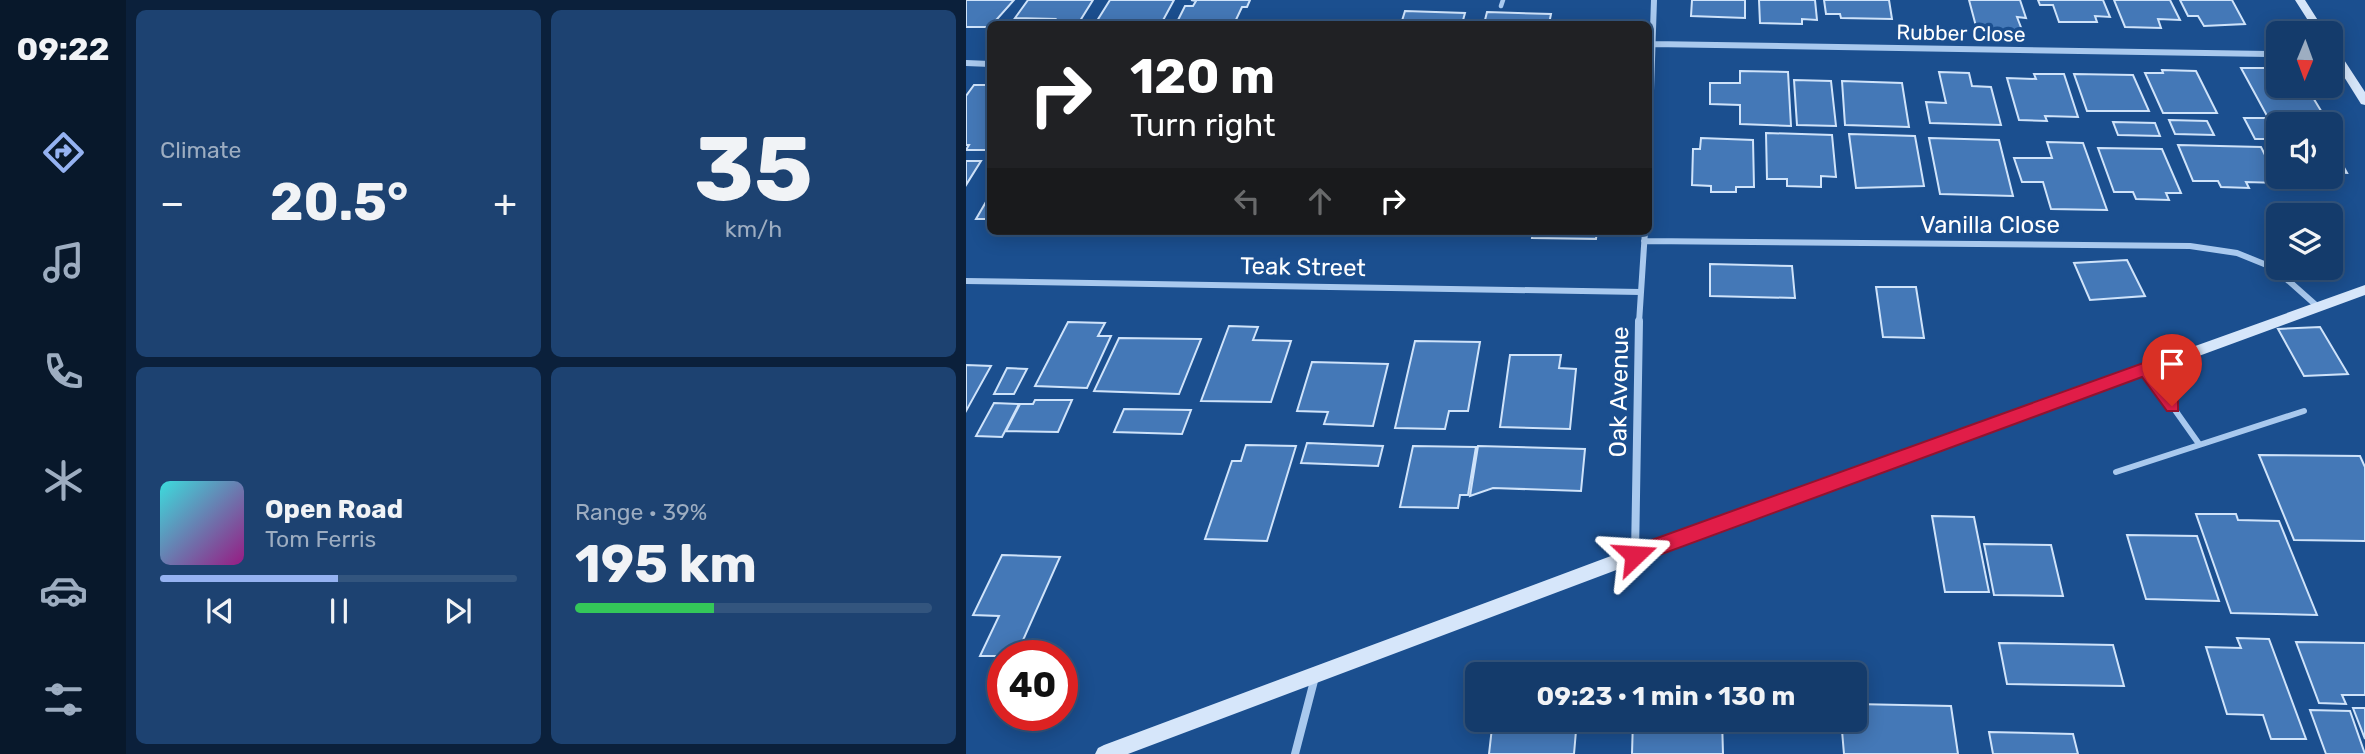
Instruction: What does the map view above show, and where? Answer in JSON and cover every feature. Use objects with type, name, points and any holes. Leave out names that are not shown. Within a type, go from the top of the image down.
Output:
[{"type":"street","points":[[1652,44],[1654,0]]},
{"type":"street","points":[[2300,0],[2313,21]]},
{"type":"street","name":"Rubber Close","points":[[1652,44],[2266,54]]},
{"type":"street","points":[[966,63],[987,64]]},
{"type":"street","points":[[2343,67],[2365,101]]},
{"type":"street","name":"Oak Avenue","points":[[1635,555],[1640,292],[1645,235]]},
{"type":"street","name":"Vanilla Close","points":[[1644,241],[2190,246],[2237,253],[2274,268],[2317,306]]},
{"type":"street","name":"Teak Street","points":[[966,281],[1640,292]]},
{"type":"street","points":[[1104,754],[1635,555],[2365,290]]},
{"type":"street","points":[[1295,754],[1316,676]]},
{"type":"lane","points":[[2146,369],[2199,444]]},
{"type":"lane","points":[[2116,472],[2304,411]]},
{"type":"building","points":[[966,0],[1014,0],[995,21],[987,21],[987,27],[966,27]]},
{"type":"building","points":[[1028,0],[1093,0],[1080,21],[1015,18]]},
{"type":"building","points":[[1110,0],[1174,0],[1163,21],[1097,21]]},
{"type":"building","points":[[1191,0],[1250,0],[1247,7],[1242,7],[1235,21],[1178,21],[1185,6],[1193,6],[1196,1]]},
{"type":"building","points":[[1692,0],[1745,0],[1745,18],[1691,16]]},
{"type":"building","points":[[1759,0],[1815,0],[1817,20],[1802,19],[1802,24],[1760,23]]},
{"type":"building","points":[[1824,0],[1889,0],[1892,19],[1841,18],[1840,14],[1826,14]]},
{"type":"building","points":[[1969,0],[2020,0],[2026,18],[2017,17],[2022,30],[1977,30]]},
{"type":"building","points":[[2038,0],[2103,0],[2110,17],[2095,16],[2097,22],[2059,22],[2053,5],[2040,5]]},
{"type":"building","points":[[2114,0],[2170,0],[2180,20],[2158,19],[2161,28],[2125,27]]},
{"type":"building","points":[[2180,0],[2232,0],[2245,24],[2204,26],[2198,16],[2188,16]]},
{"type":"building","points":[[1405,11],[1465,13],[1463,21],[1402,21]]},
{"type":"building","points":[[1487,12],[1551,14],[1550,21],[1485,21]]},
{"type":"building","points":[[2241,68],[2266,68],[2266,98],[2313,98],[2322,112],[2266,112]]},
{"type":"building","points":[[2162,70],[2196,71],[2217,113],[2163,113],[2145,73],[2163,73]]},
{"type":"building","points":[[1740,71],[1788,72],[1791,126],[1740,124],[1740,105],[1710,104],[1710,83],[1740,83]]},
{"type":"building","points":[[1939,72],[1969,73],[1972,86],[1991,87],[2001,125],[1930,123],[1926,102],[1946,103]]},
{"type":"building","points":[[2034,74],[2064,74],[2078,117],[2045,116],[2047,121],[2019,120],[2007,78],[2036,79]]},
{"type":"building","points":[[2074,74],[2133,75],[2149,111],[2087,111]]},
{"type":"building","points":[[1794,80],[1831,81],[1836,126],[1797,125]]},
{"type":"building","points":[[1842,81],[1902,83],[1909,127],[1845,125]]},
{"type":"building","points":[[974,85],[987,85],[987,150],[966,150],[969,145],[966,145],[966,96]]},
{"type":"building","points":[[2244,118],[2266,118],[2266,139],[2255,139]]},
{"type":"building","points":[[2169,120],[2207,121],[2214,135],[2175,134]]},
{"type":"building","points":[[2113,122],[2155,123],[2160,136],[2118,135]]},
{"type":"building","points":[[1766,133],[1832,135],[1836,177],[1821,176],[1821,187],[1787,186],[1787,179],[1767,179]]},
{"type":"building","points":[[1849,134],[1915,136],[1924,186],[1856,188]]},
{"type":"building","points":[[1701,138],[1753,140],[1754,187],[1736,187],[1736,192],[1711,192],[1711,186],[1692,185],[1693,149],[1700,149]]},
{"type":"building","points":[[1929,138],[1999,140],[2013,196],[1940,194]]},
{"type":"building","points":[[2047,142],[2083,143],[2107,210],[2051,209],[2043,182],[2022,182],[2014,158],[2052,158]]},
{"type":"building","points":[[2178,145],[2261,147],[2266,157],[2266,183],[2246,182],[2249,188],[2221,187],[2218,181],[2193,181]]},
{"type":"building","points":[[2098,148],[2162,149],[2181,193],[2166,193],[2169,200],[2136,199],[2133,192],[2114,192]]},
{"type":"building","points":[[966,161],[981,161],[966,185]]},
{"type":"building","points":[[987,200],[987,219],[976,219]]},
{"type":"building","points":[[1532,235],[1596,235],[1596,239],[1532,238]]},
{"type":"building","points":[[2127,260],[2145,296],[2090,300],[2074,263]]},
{"type":"building","points":[[1710,264],[1792,266],[1795,298],[1710,296]]},
{"type":"building","points":[[1876,287],[1916,287],[1924,338],[1883,337]]},
{"type":"building","points":[[1068,322],[1105,323],[1098,336],[1111,336],[1087,388],[1035,386]]},
{"type":"building","points":[[1229,326],[1258,327],[1253,340],[1291,341],[1271,402],[1201,401]]},
{"type":"building","points":[[2320,327],[2348,374],[2304,376],[2278,329]]},
{"type":"building","points":[[1119,338],[1201,339],[1179,394],[1094,391]]},
{"type":"building","points":[[1415,341],[1480,342],[1468,411],[1449,411],[1445,429],[1395,428]]},
{"type":"building","points":[[1510,355],[1561,355],[1559,368],[1576,369],[1570,429],[1500,427]]},
{"type":"building","points":[[1312,362],[1388,364],[1373,426],[1324,424],[1328,412],[1297,411]]},
{"type":"building","points":[[966,365],[991,366],[966,411]]},
{"type":"building","points":[[1007,368],[1027,369],[1014,394],[994,394]]},
{"type":"building","points":[[1035,400],[1072,400],[1058,432],[1006,431],[1020,404],[1033,404]]},
{"type":"building","points":[[994,403],[1019,404],[1002,437],[976,436]]},
{"type":"building","points":[[1124,409],[1191,410],[1182,434],[1114,432]]},
{"type":"building","points":[[1307,443],[1383,446],[1378,466],[1301,463]]},
{"type":"building","points":[[1246,445],[1296,446],[1267,541],[1205,539],[1232,461],[1241,461]]},
{"type":"building","points":[[1413,446],[1476,447],[1468,495],[1460,495],[1458,508],[1400,507]]},
{"type":"building","points":[[1478,446],[1585,449],[1581,491],[1493,488],[1470,496]]},
{"type":"building","points":[[2259,455],[2360,456],[2365,467],[2365,541],[2294,540]]},
{"type":"building","points":[[2196,514],[2236,514],[2238,520],[2279,521],[2317,615],[2231,613]]},
{"type":"building","points":[[1932,516],[1974,517],[1989,592],[1945,592]]},
{"type":"building","points":[[2127,535],[2197,536],[2219,601],[2146,599]]},
{"type":"building","points":[[1984,544],[2051,545],[2063,596],[1994,595]]},
{"type":"building","points":[[1002,555],[1060,557],[1023,640],[988,640],[999,616],[973,615]]},
{"type":"building","points":[[2237,638],[2269,639],[2306,739],[2271,739],[2263,715],[2227,714],[2206,647],[2241,648]]},
{"type":"building","points":[[987,641],[987,656],[980,656]]},
{"type":"building","points":[[2296,642],[2365,643],[2365,695],[2342,695],[2346,704],[2319,703]]},
{"type":"building","points":[[1999,643],[2113,645],[2124,686],[2007,684]]},
{"type":"building","points":[[1867,704],[1951,706],[1958,754],[1844,754],[1842,732],[1867,732]]},
{"type":"building","points":[[2353,708],[2365,708],[2365,739]]},
{"type":"building","points":[[2310,710],[2350,711],[2365,754],[2326,754]]},
{"type":"building","points":[[1492,732],[1576,732],[1574,754],[1489,754]]},
{"type":"building","points":[[1633,732],[1722,732],[1723,754],[1632,754]]},
{"type":"building","points":[[1989,732],[2073,734],[2078,754],[1993,754]]},
{"type":"route","points":[[1635,555],[2146,369],[2172,406]]}]
